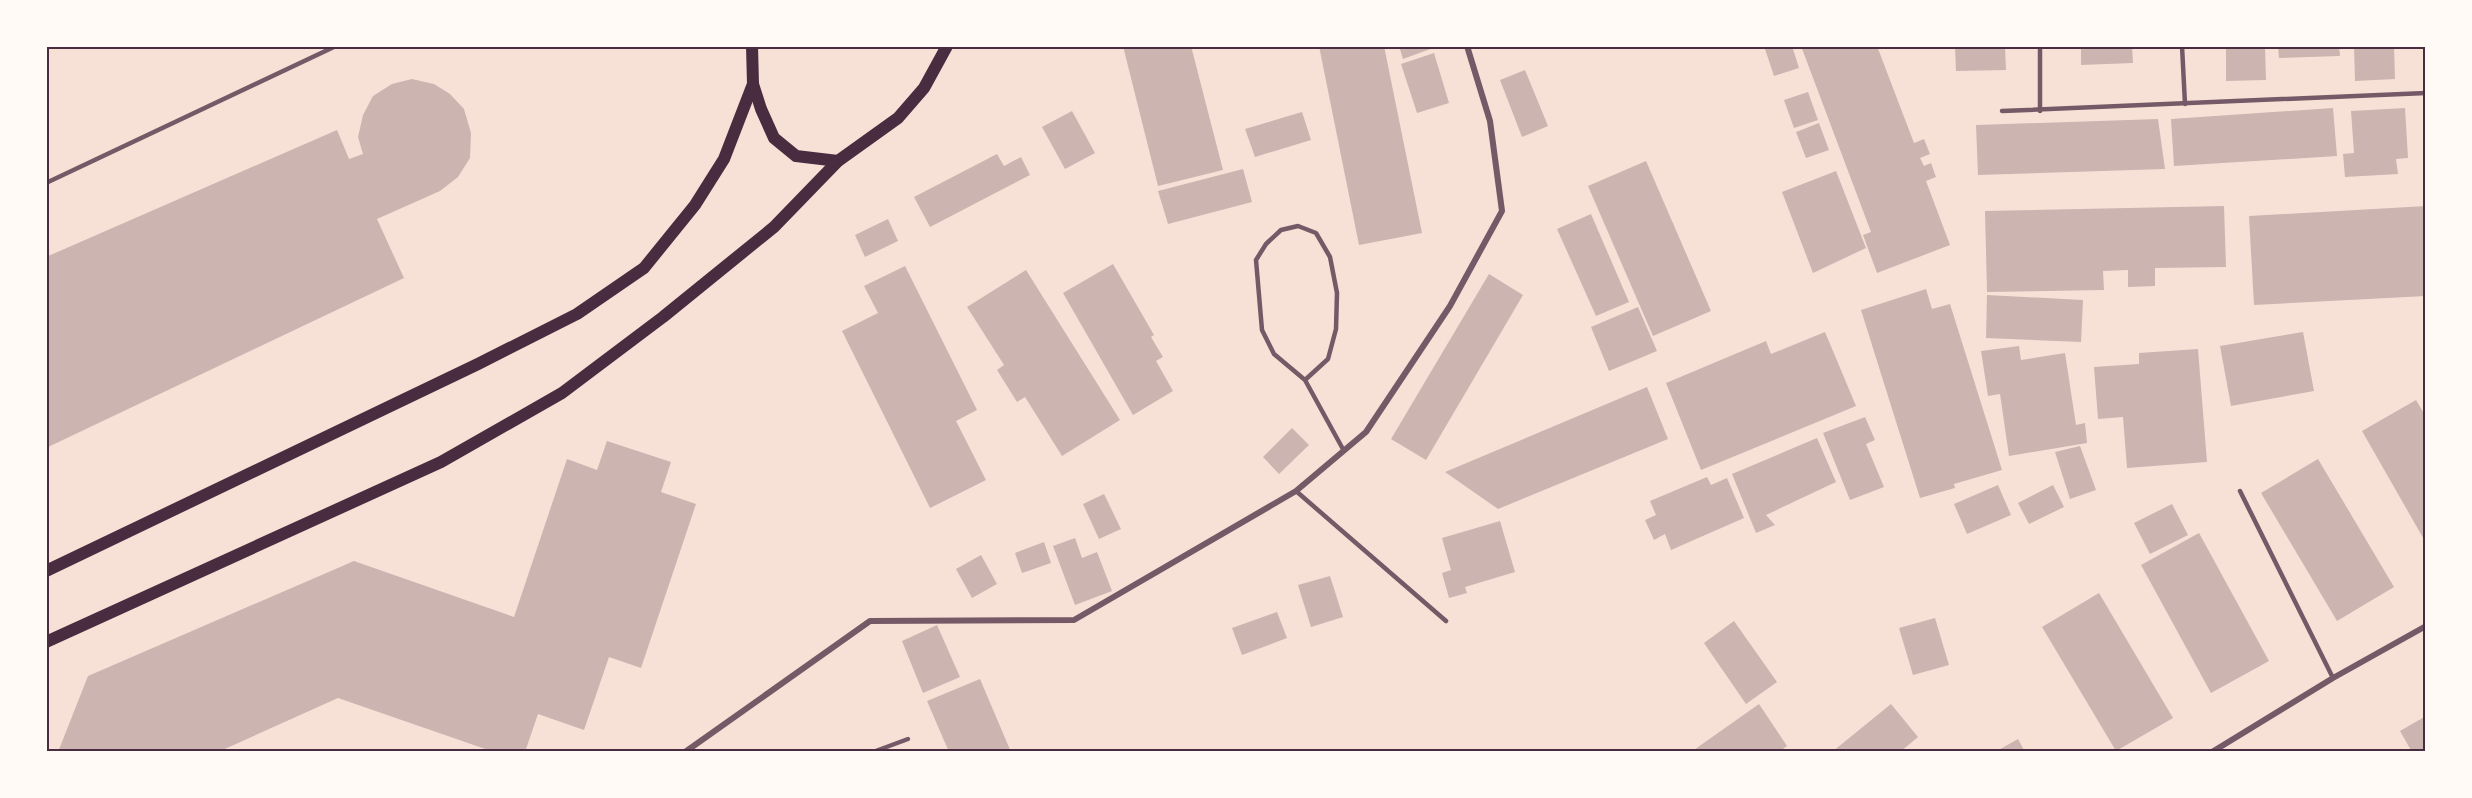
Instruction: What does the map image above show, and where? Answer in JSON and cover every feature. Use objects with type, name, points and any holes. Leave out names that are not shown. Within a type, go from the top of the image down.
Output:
[{"type":"main road","points":[[752,46],[753,84],[760,109],[774,138],[796,156],[838,161]]},
{"type":"main road","points":[[46,642],[441,462],[562,393],[663,317],[774,227],[838,161],[898,118],[924,88],[943,49]]},
{"type":"main road","points":[[46,571],[577,314],[644,268],[695,205],[724,159],[753,84]]},
{"type":"street","points":[[685,752],[870,621],[1074,620],[1296,491],[1366,432],[1450,306],[1502,211],[1490,121],[1467,46]]},
{"type":"street","points":[[2212,752],[2334,678],[2426,626]]},
{"type":"lane","points":[[46,183],[336,46]]},
{"type":"lane","points":[[2040,46],[2040,111]]},
{"type":"lane","points":[[2182,46],[2185,104]]},
{"type":"lane","points":[[2002,111],[2426,93]]},
{"type":"lane","points":[[1305,380],[1328,360],[1336,329],[1337,293],[1330,257],[1316,233],[1298,226],[1281,230],[1266,244],[1256,260],[1262,330],[1274,354],[1305,380],[1344,451]]},
{"type":"lane","points":[[2240,490],[2334,678]]},
{"type":"lane","points":[[1296,491],[1446,621]]},
{"type":"lane","points":[[873,752],[908,739]]},
{"type":"building","points":[[1123,46],[1191,46],[1223,170],[1158,186]]},
{"type":"building","points":[[1319,46],[1384,46],[1422,233],[1359,245]]},
{"type":"building","points":[[1399,46],[1436,46],[1436,47],[1403,59]]},
{"type":"building","points":[[1764,46],[1792,46],[1799,68],[1774,76]]},
{"type":"building","points":[[1801,46],[1877,46],[1914,143],[1924,139],[1930,154],[1920,158],[1924,166],[1931,163],[1936,177],[1926,181],[1950,245],[1877,273],[1863,235],[1871,232]]},
{"type":"building","points":[[1955,46],[2005,46],[2006,70],[1956,71]]},
{"type":"building","points":[[2081,46],[2132,46],[2133,63],[2081,65]]},
{"type":"building","points":[[2226,46],[2265,46],[2266,80],[2226,81]]},
{"type":"building","points":[[2278,46],[2339,46],[2340,56],[2279,58]]},
{"type":"building","points":[[2354,46],[2394,46],[2395,79],[2355,81]]},
{"type":"building","points":[[1434,53],[1449,103],[1417,113],[1401,64]]},
{"type":"building","points":[[1525,70],[1548,126],[1522,137],[1500,80]]},
{"type":"building","points":[[412,79],[434,84],[450,94],[464,109],[471,133],[470,158],[458,177],[440,191],[377,219],[404,278],[46,448],[46,257],[337,130],[349,159],[363,154],[358,137],[363,115],[373,96],[392,84]]},
{"type":"building","points":[[1808,92],[1818,120],[1794,128],[1784,100]]},
{"type":"building","points":[[2333,108],[2337,156],[2174,166],[2171,119]]},
{"type":"building","points":[[2405,108],[2408,158],[2396,159],[2398,174],[2345,177],[2343,154],[2354,153],[2351,111]]},
{"type":"building","points":[[1072,111],[1095,153],[1065,169],[1042,127]]},
{"type":"building","points":[[1302,112],[1311,140],[1255,157],[1245,129]]},
{"type":"building","points":[[2158,119],[2165,169],[1978,175],[1976,125]]},
{"type":"building","points":[[1819,123],[1829,150],[1806,158],[1796,132]]},
{"type":"building","points":[[997,154],[1004,166],[1021,157],[1030,175],[930,227],[914,197]]},
{"type":"building","points":[[1646,161],[1711,311],[1653,336],[1588,186]]},
{"type":"building","points":[[1243,169],[1252,202],[1168,224],[1158,191]]},
{"type":"building","points":[[1836,171],[1866,248],[1813,273],[1782,192]]},
{"type":"building","points":[[2224,206],[2226,267],[2155,268],[2155,286],[2128,287],[2128,270],[2103,271],[2104,290],[1987,292],[1985,211]]},
{"type":"building","points":[[2426,206],[2426,296],[2254,305],[2249,216]]},
{"type":"building","points":[[1591,214],[1629,302],[1596,316],[1557,229]]},
{"type":"building","points":[[888,219],[898,241],[865,257],[855,235]]},
{"type":"building","points":[[1113,264],[1154,335],[1151,337],[1163,357],[1156,361],[1173,391],[1133,415],[1063,293]]},
{"type":"building","points":[[905,266],[977,410],[956,421],[986,480],[930,508],[842,331],[878,313],[864,286]]},
{"type":"building","points":[[1026,270],[1120,420],[1062,456],[1025,397],[1017,402],[997,370],[1004,365],[967,307]]},
{"type":"building","points":[[1489,274],[1523,295],[1426,460],[1391,439]]},
{"type":"building","points":[[1926,289],[1932,309],[1950,304],[2002,470],[1954,484],[1955,488],[1920,498],[1861,310]]},
{"type":"building","points":[[1987,295],[2083,300],[2081,342],[1986,338]]},
{"type":"building","points":[[1638,307],[1657,351],[1609,371],[1591,327]]},
{"type":"building","points":[[1825,332],[1856,406],[1701,470],[1666,383],[1766,341],[1771,354]]},
{"type":"building","points":[[2303,332],[2314,391],[2231,406],[2220,346]]},
{"type":"building","points":[[2019,346],[2021,360],[2065,353],[2076,425],[2085,423],[2087,443],[2009,456],[2000,394],[1988,396],[1981,351]]},
{"type":"building","points":[[2198,349],[2207,462],[2127,468],[2123,417],[2098,419],[2094,367],[2139,364],[2139,353]]},
{"type":"building","points":[[1647,387],[1668,439],[1498,509],[1445,472]]},
{"type":"building","points":[[2416,400],[2426,417],[2426,543],[2362,431]]},
{"type":"building","points":[[1865,417],[1875,440],[1866,444],[1884,487],[1850,500],[1823,433]]},
{"type":"building","points":[[1292,428],[1309,445],[1279,474],[1263,457]]},
{"type":"building","points":[[1817,438],[1836,482],[1766,515],[1775,525],[1756,533],[1732,474]]},
{"type":"building","points":[[607,441],[671,462],[661,492],[696,504],[641,668],[609,657],[584,730],[538,714],[525,752],[494,752],[338,698],[218,752],[58,752],[88,676],[354,561],[514,617],[567,459],[597,470]]},
{"type":"building","points":[[2080,446],[2096,490],[2070,499],[2055,452]]},
{"type":"building","points":[[2318,459],[2394,587],[2337,621],[2261,493]]},
{"type":"building","points":[[1707,477],[1711,485],[1727,478],[1744,518],[1671,550],[1665,534],[1654,540],[1645,520],[1656,515],[1650,501]]},
{"type":"building","points":[[1998,485],[2011,515],[1967,534],[1954,504]]},
{"type":"building","points":[[2053,485],[2064,507],[2029,524],[2018,503]]},
{"type":"building","points":[[1104,494],[1121,529],[1099,539],[1083,504]]},
{"type":"building","points":[[2172,504],[2188,535],[2150,554],[2134,523]]},
{"type":"building","points":[[1500,521],[1515,572],[1465,587],[1467,593],[1449,598],[1442,573],[1451,570],[1442,538]]},
{"type":"building","points":[[2199,533],[2269,661],[2211,693],[2141,565]]},
{"type":"building","points":[[1075,538],[1082,558],[1097,552],[1112,591],[1075,605],[1053,546]]},
{"type":"building","points":[[1044,542],[1051,563],[1022,573],[1015,553]]},
{"type":"building","points":[[981,555],[997,584],[972,598],[956,569]]},
{"type":"building","points":[[1330,576],[1343,617],[1311,627],[1298,585]]},
{"type":"building","points":[[2099,593],[2173,718],[2116,751],[2042,627]]},
{"type":"building","points":[[1277,612],[1287,638],[1242,655],[1232,628]]},
{"type":"building","points":[[1935,618],[1949,665],[1913,675],[1899,628]]},
{"type":"building","points":[[1734,621],[1777,682],[1746,704],[1704,643]]},
{"type":"building","points":[[937,625],[960,677],[923,693],[902,641]]},
{"type":"building","points":[[980,679],[1011,752],[949,752],[927,701]]},
{"type":"building","points":[[1759,704],[1787,746],[1779,752],[1691,752]]},
{"type":"building","points":[[1891,704],[1918,737],[1900,752],[1832,752]]},
{"type":"building","points":[[2426,716],[2426,752],[2412,752],[2400,731]]},
{"type":"building","points":[[2018,739],[2025,752],[1995,752]]}]
